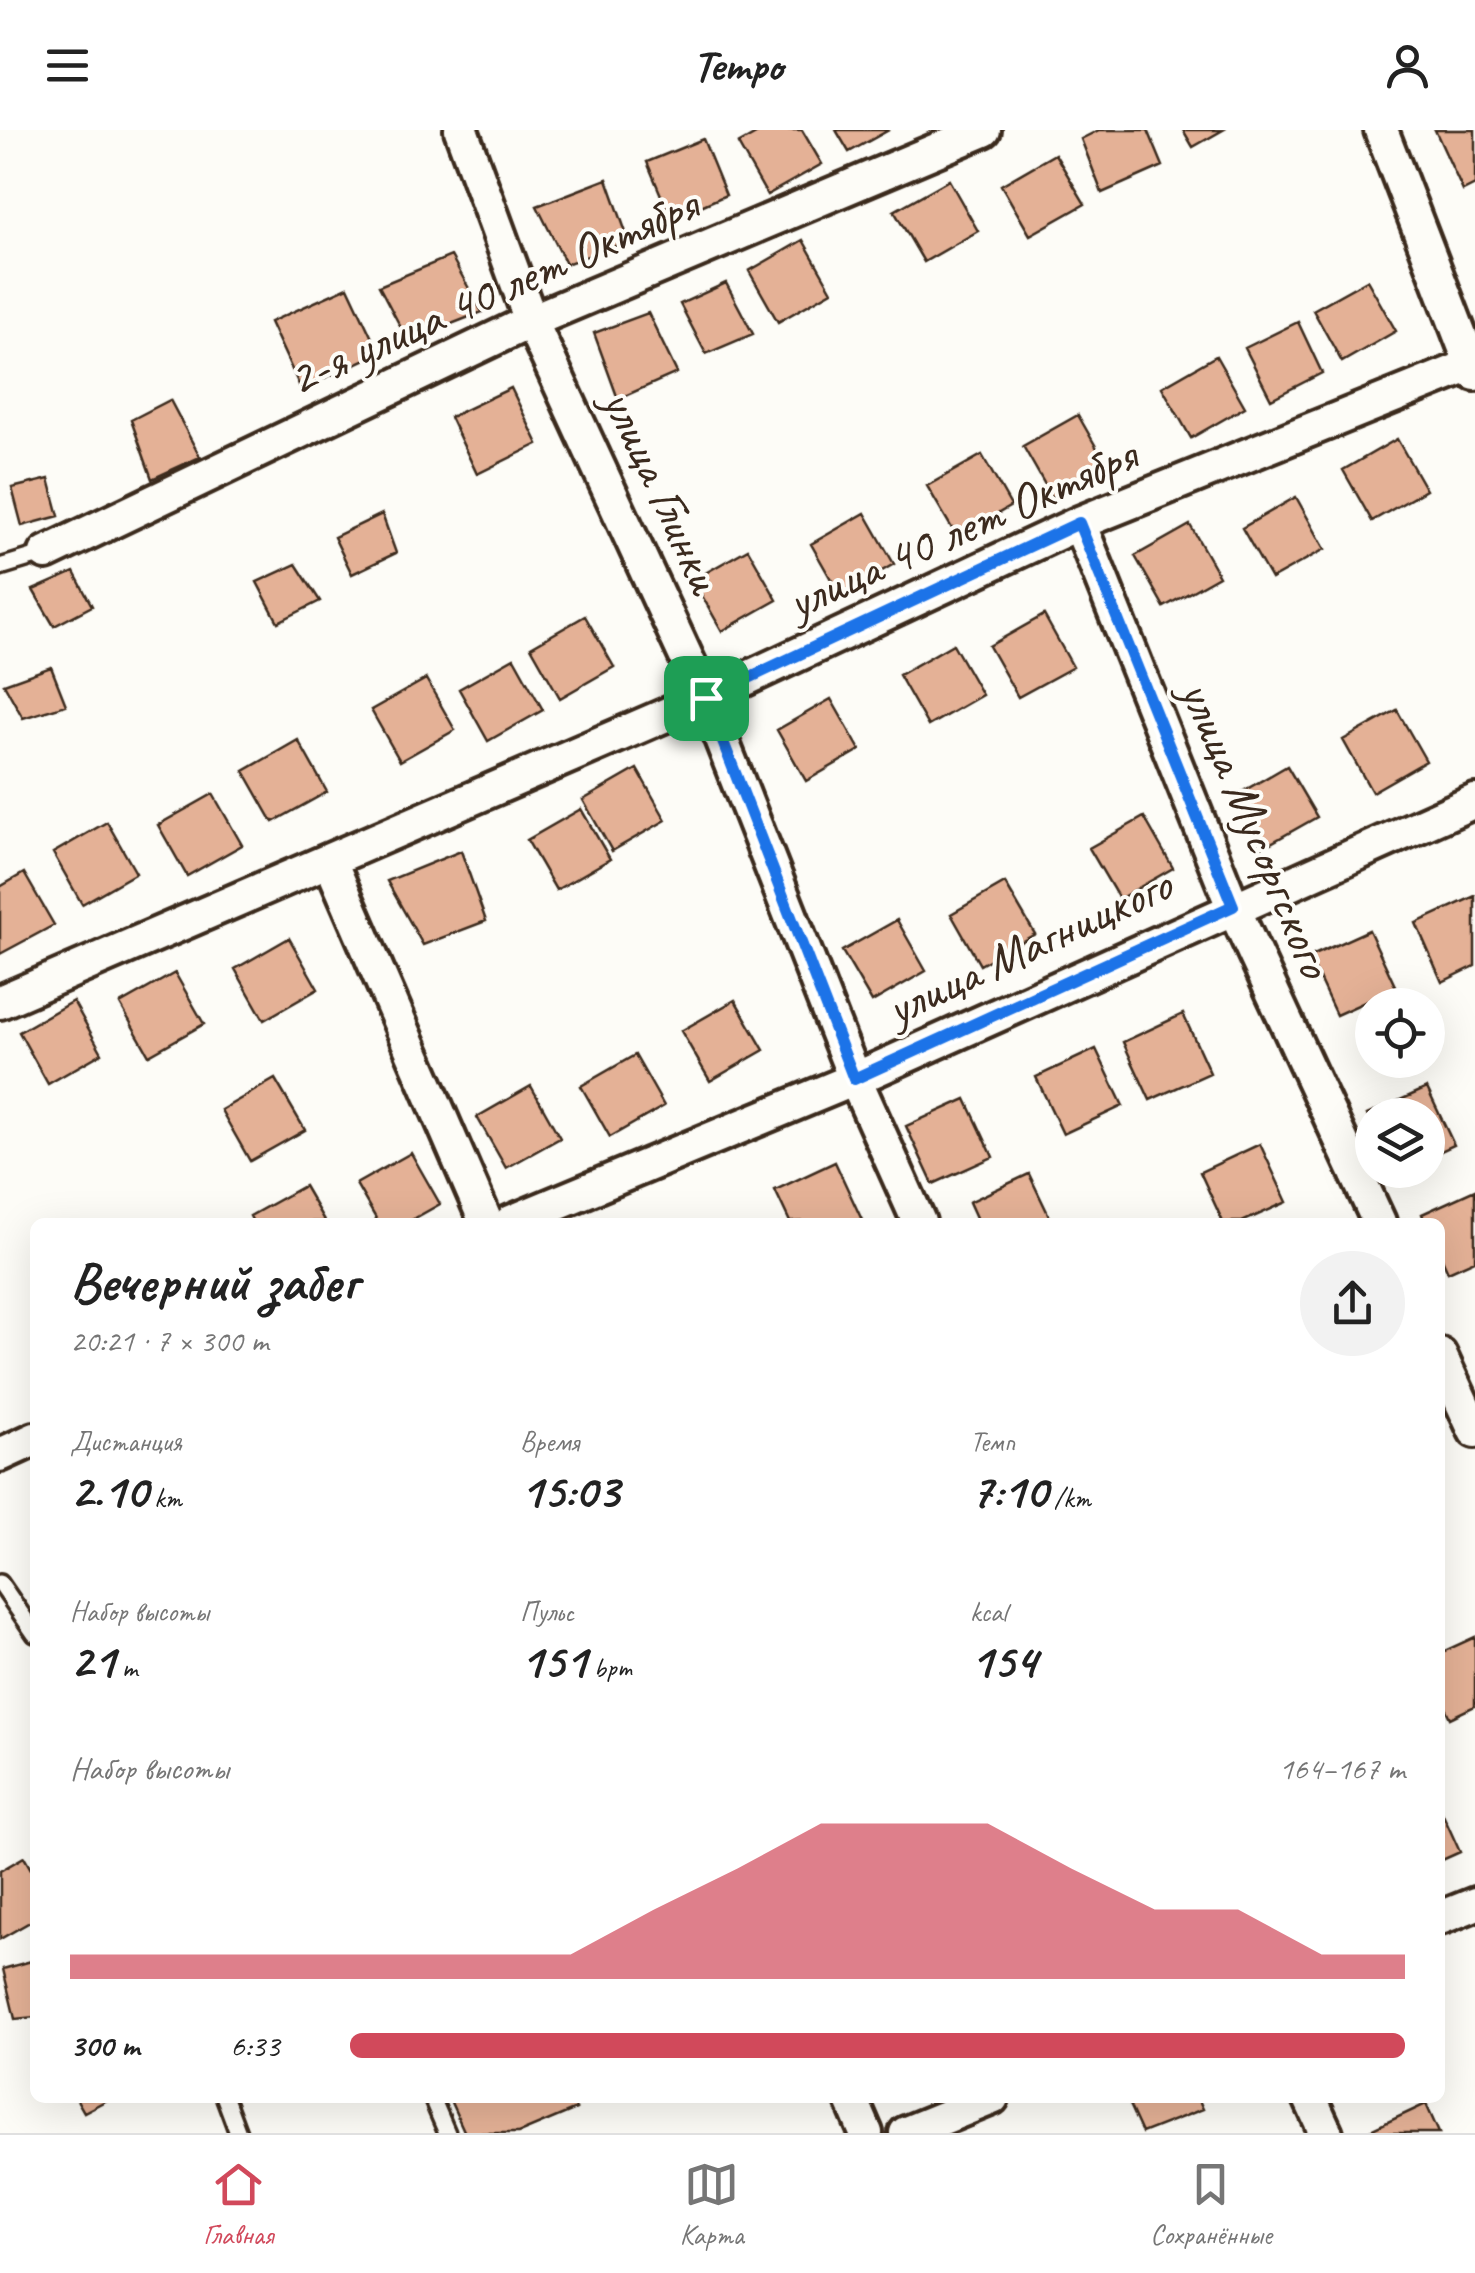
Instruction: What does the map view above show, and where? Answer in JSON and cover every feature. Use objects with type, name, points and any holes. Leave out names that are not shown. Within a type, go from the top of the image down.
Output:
[{"type":"street","name":"улица Глинки","points":[[460,130],[531,321],[706,698],[854,1079],[917,1218]]},
{"type":"street","name":"2-я улица 40 лет Октября","points":[[46,553],[531,321],[984,130]]},
{"type":"street","points":[[1381,130],[1473,370]]},
{"type":"street","name":"улица 40 лет Октября","points":[[0,1002],[706,698],[1079,523],[1473,370]]},
{"type":"street","name":"улица Мусоргского","points":[[1079,523],[1233,906],[1377,1218]]},
{"type":"street","name":"улица Магницкого","points":[[521,1218],[854,1079],[1233,906],[1475,801]]},
{"type":"street","points":[[330,861],[484,1218]]},
{"type":"street","points":[[1445,1366],[1475,1431]]},
{"type":"street","points":[[0,1454],[30,1440]]},
{"type":"street","points":[[1445,1916],[1475,1904]]},
{"type":"street","points":[[853,2103],[866,2133]]},
{"type":"street","points":[[906,2133],[980,2103]]},
{"type":"street","points":[[1312,2103],[1326,2133]]},
{"type":"lane","points":[[0,567],[46,553]]},
{"type":"lane","points":[[0,1583],[30,1627]]},
{"type":"lane","points":[[226,2103],[238,2133]]},
{"type":"lane","points":[[434,2103],[447,2133]]},
{"type":"building","points":[[763,130],[802,130],[822,164],[767,195],[738,144]]},
{"type":"building","points":[[836,130],[889,130],[849,152]]},
{"type":"building","points":[[1099,130],[1148,130],[1163,166],[1102,193],[1081,139]]},
{"type":"building","points":[[1183,130],[1223,130],[1193,147]]},
{"type":"building","points":[[1435,130],[1475,130],[1475,185],[1463,191]]},
{"type":"building","points":[[703,139],[726,195],[671,219],[647,162]]},
{"type":"building","points":[[1055,154],[1085,204],[1030,235],[1001,185]]},
{"type":"building","points":[[607,179],[629,241],[566,264],[537,206]]},
{"type":"building","points":[[949,180],[978,231],[924,262],[894,211]]},
{"type":"building","points":[[803,240],[832,291],[778,322],[749,271]]},
{"type":"building","points":[[451,256],[482,312],[408,341],[379,286]]},
{"type":"building","points":[[1367,280],[1396,331],[1342,362],[1313,310]]},
{"type":"building","points":[[726,283],[753,334],[706,354],[680,304]]},
{"type":"building","points":[[348,287],[379,353],[301,389],[270,322]]},
{"type":"building","points":[[648,313],[677,373],[618,399],[594,333]]},
{"type":"building","points":[[1298,322],[1322,373],[1271,399],[1245,348]]},
{"type":"building","points":[[1216,356],[1245,407],[1191,438],[1162,387]]},
{"type":"building","points":[[511,388],[538,444],[477,474],[450,417]]},
{"type":"building","points":[[170,400],[200,457],[152,479],[131,420]]},
{"type":"building","points":[[1078,415],[1107,466],[1052,497],[1023,446]]},
{"type":"building","points":[[1397,439],[1426,490],[1372,521],[1343,470]]},
{"type":"building","points":[[982,455],[1011,506],[957,537],[927,486]]},
{"type":"building","points":[[49,479],[59,516],[22,526],[12,488]]},
{"type":"building","points":[[1296,497],[1325,549],[1271,579],[1242,528]]},
{"type":"building","points":[[865,513],[894,564],[840,595],[811,544]]},
{"type":"building","points":[[382,514],[396,553],[352,574],[334,537]]},
{"type":"building","points":[[1190,525],[1219,576],[1164,607],[1135,556]]},
{"type":"building","points":[[748,549],[777,600],[722,631],[693,580]]},
{"type":"building","points":[[296,564],[320,601],[278,622],[257,582]]},
{"type":"building","points":[[74,572],[92,606],[54,626],[33,590]]},
{"type":"building","points":[[1044,615],[1073,667],[1018,697],[989,646]]},
{"type":"building","points":[[585,616],[614,667],[560,698],[531,647]]},
{"type":"building","points":[[953,644],[982,695],[928,726],[899,675]]},
{"type":"building","points":[[514,658],[543,710],[488,741],[459,689]]},
{"type":"building","points":[[51,667],[66,705],[23,718],[4,684]]},
{"type":"building","points":[[426,679],[455,730],[400,761],[371,710]]},
{"type":"building","points":[[831,699],[860,750],[806,781],[777,730]]},
{"type":"building","points":[[1397,710],[1426,761],[1372,792],[1343,740]]},
{"type":"building","points":[[298,740],[327,792],[273,822],[244,771]]},
{"type":"building","points":[[1287,766],[1317,817],[1262,848],[1233,797]]},
{"type":"building","points":[[637,769],[666,820],[612,851],[583,800]]},
{"type":"building","points":[[213,794],[242,845],[187,876],[158,825]]},
{"type":"building","points":[[581,809],[610,859],[556,890],[527,840]]},
{"type":"building","points":[[1144,817],[1173,868],[1119,899],[1089,848]]},
{"type":"building","points":[[107,822],[136,873],[82,904],[53,853]]},
{"type":"building","points":[[461,851],[486,921],[423,945],[387,881]]},
{"type":"building","points":[[24,873],[54,925],[0,954],[0,887]]},
{"type":"building","points":[[1005,883],[1035,934],[980,965],[951,914]]},
{"type":"building","points":[[1475,896],[1475,966],[1442,982],[1416,923]]},
{"type":"building","points":[[897,920],[926,971],[872,1002],[842,951]]},
{"type":"building","points":[[1369,930],[1396,988],[1355,988],[1355,1006],[1336,1015],[1309,957]]},
{"type":"building","points":[[289,938],[318,989],[264,1020],[235,969]]},
{"type":"building","points":[[175,973],[204,1024],[149,1055],[120,1004]]},
{"type":"building","points":[[735,1000],[764,1050],[710,1081],[681,1031]]},
{"type":"building","points":[[73,1001],[102,1053],[48,1084],[19,1032]]},
{"type":"building","points":[[1183,1014],[1210,1073],[1150,1100],[1123,1042]]},
{"type":"building","points":[[1096,1049],[1123,1106],[1063,1134],[1036,1077]]},
{"type":"building","points":[[635,1055],[664,1106],[610,1137],[581,1086]]},
{"type":"building","points":[[275,1079],[305,1130],[250,1161],[221,1110]]},
{"type":"building","points":[[531,1086],[560,1138],[506,1168],[477,1117]]},
{"type":"building","points":[[1427,1088],[1432,1098],[1405,1098]]},
{"type":"building","points":[[966,1099],[993,1157],[933,1184],[906,1126]]},
{"type":"building","points":[[1445,1126],[1454,1145],[1445,1149]]},
{"type":"building","points":[[1260,1144],[1287,1202],[1251,1218],[1221,1218],[1200,1172]]},
{"type":"building","points":[[411,1153],[440,1204],[415,1218],[376,1218],[356,1184]]},
{"type":"building","points":[[835,1162],[861,1218],[788,1218],[775,1190]]},
{"type":"building","points":[[1029,1174],[1050,1218],[976,1218],[969,1202]]},
{"type":"building","points":[[304,1186],[323,1218],[251,1218]]},
{"type":"building","points":[[1475,1190],[1475,1260],[1448,1272],[1445,1218],[1424,1218],[1422,1214]]},
{"type":"building","points":[[1475,1637],[1475,1706],[1450,1718],[1445,1708],[1445,1651]]},
{"type":"building","points":[[1445,1819],[1460,1852],[1445,1859]]},
{"type":"building","points":[[24,1857],[30,1867],[30,1922],[0,1939],[0,1871]]},
{"type":"building","points":[[30,1961],[30,2018],[15,2019],[3,1969]]},
{"type":"building","points":[[79,2103],[101,2103],[84,2112]]},
{"type":"building","points":[[451,2103],[573,2103],[576,2109],[519,2133],[465,2133]]},
{"type":"building","points":[[1128,2103],[1200,2103],[1203,2109],[1142,2133]]},
{"type":"building","points":[[1426,2104],[1439,2133],[1366,2133],[1366,2132]]},
{"type":"route","points":[[1079,523],[1233,906],[854,1079],[706,698],[1079,523]]}]
